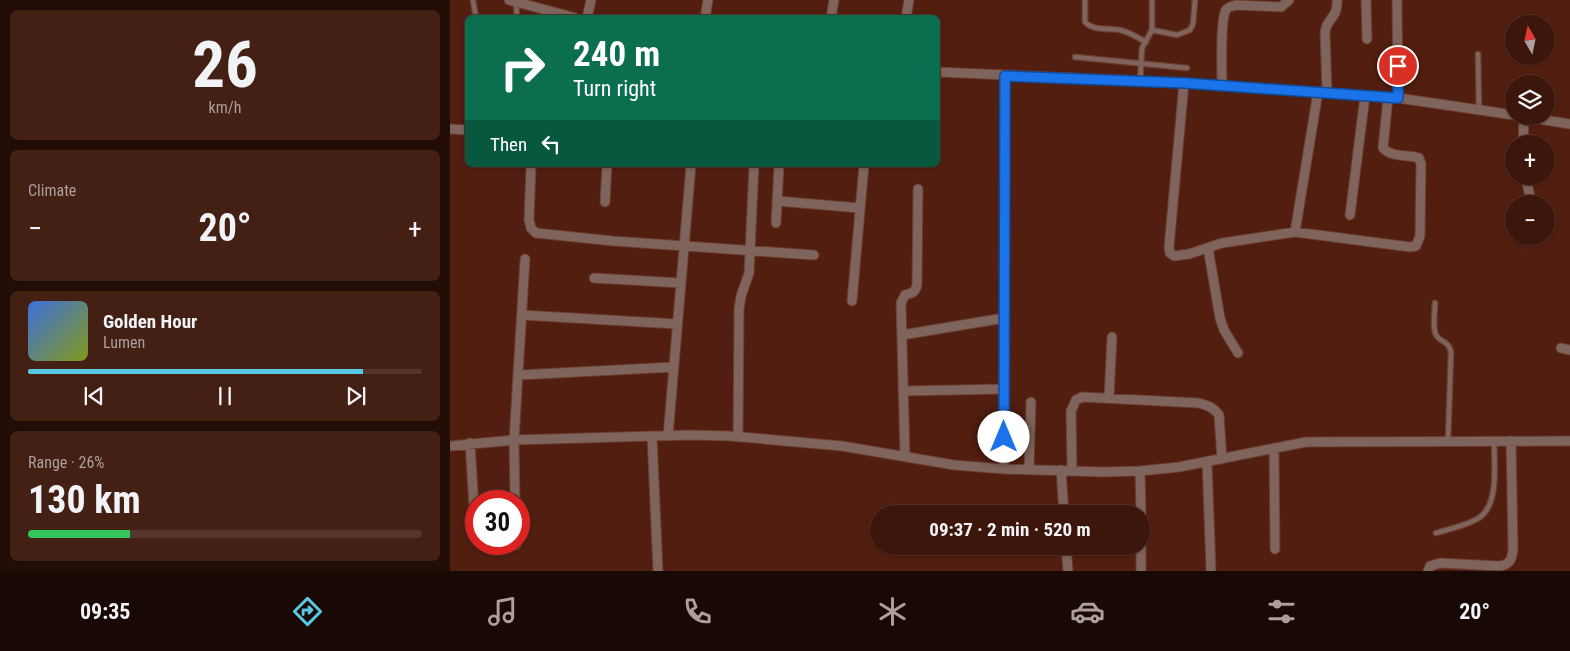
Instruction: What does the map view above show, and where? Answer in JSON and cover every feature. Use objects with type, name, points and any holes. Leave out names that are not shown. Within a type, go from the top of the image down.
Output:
[{"type":"street","points":[[588,15],[591,0]]},
{"type":"street","points":[[706,15],[708,0]]},
{"type":"street","points":[[832,15],[834,0]]},
{"type":"street","points":[[906,15],[909,0]]},
{"type":"street","points":[[1222,86],[1223,22],[1226,10],[1236,5],[1281,7],[1289,0]]},
{"type":"street","points":[[1295,232],[1322,92],[1325,32],[1328,23],[1336,15],[1337,0]]},
{"type":"street","points":[[1366,0],[1367,39]]},
{"type":"street","points":[[1398,0],[1398,98]]},
{"type":"street","points":[[512,1],[539,4],[568,15]]},
{"type":"street","points":[[940,72],[1184,83],[1322,92],[1398,98],[1505,114]]},
{"type":"street","points":[[1004,469],[1005,76]]},
{"type":"street","points":[[1184,83],[1170,253],[1174,256],[1180,256],[1222,243],[1295,232],[1410,247],[1416,246],[1420,236],[1421,164],[1419,158],[1392,154],[1386,152],[1383,148],[1388,98]]},
{"type":"street","points":[[1350,215],[1365,96]]},
{"type":"street","points":[[1555,122],[1570,124]]},
{"type":"street","points":[[450,129],[465,130]]},
{"type":"street","points":[[531,167],[529,220],[531,228],[536,233],[613,241],[814,255]]},
{"type":"street","points":[[605,202],[607,167]]},
{"type":"street","points":[[668,436],[691,167]]},
{"type":"street","points":[[738,437],[739,309],[741,296],[749,273],[754,167]]},
{"type":"street","points":[[776,223],[779,167]]},
{"type":"street","points":[[852,301],[860,208],[861,167]]},
{"type":"street","points":[[905,456],[901,303],[905,295],[916,290],[917,285],[918,189]]},
{"type":"street","points":[[777,201],[860,208]]},
{"type":"street","points":[[1208,248],[1220,318],[1224,330],[1238,353]]},
{"type":"street","points":[[515,490],[514,440],[525,260]]},
{"type":"street","points":[[594,278],[681,283]]},
{"type":"street","points":[[522,315],[678,324]]},
{"type":"street","points":[[902,334],[1004,318]]},
{"type":"street","points":[[1109,398],[1112,337]]},
{"type":"street","points":[[519,375],[674,367]]},
{"type":"street","points":[[903,391],[1004,389]]},
{"type":"street","points":[[1072,471],[1071,411],[1076,400],[1082,397],[1198,403],[1215,409],[1219,415],[1222,459]]},
{"type":"street","points":[[1029,469],[1031,402]]},
{"type":"street","points":[[652,436],[658,571]]},
{"type":"street","points":[[450,446],[514,440],[652,436],[738,437],[842,446],[954,465],[1004,469],[1103,472],[1140,471],[1207,462],[1306,442],[1333,440],[1570,441]]},
{"type":"street","points":[[1428,571],[1430,566],[1440,562],[1486,568],[1506,565],[1512,556],[1510,441]]},
{"type":"street","points":[[470,443],[473,490]]},
{"type":"street","points":[[1274,448],[1275,549]]},
{"type":"street","points":[[1207,462],[1212,571]]},
{"type":"street","points":[[1061,470],[1063,505]]},
{"type":"street","points":[[1140,471],[1140,505]]},
{"type":"street","points":[[1067,555],[1068,571]]},
{"type":"street","points":[[1140,555],[1140,571]]},
{"type":"lane","points":[[473,0],[476,15]]},
{"type":"lane","points":[[1085,0],[1085,22],[1089,26],[1120,30],[1146,42]]},
{"type":"lane","points":[[1140,82],[1142,48],[1152,30],[1152,0]]},
{"type":"lane","points":[[1152,30],[1178,34],[1190,30],[1193,24],[1195,0]]},
{"type":"lane","points":[[512,1],[516,15]]},
{"type":"lane","points":[[1478,54],[1479,110]]},
{"type":"lane","points":[[1075,57],[1187,68]]},
{"type":"lane","points":[[1435,303],[1435,334],[1447,342],[1451,352],[1448,441]]},
{"type":"lane","points":[[1436,534],[1478,519],[1489,507],[1494,486],[1494,441]]},
{"type":"route","points":[[1004,437],[1005,76],[1184,83],[1398,98],[1398,66]]}]
